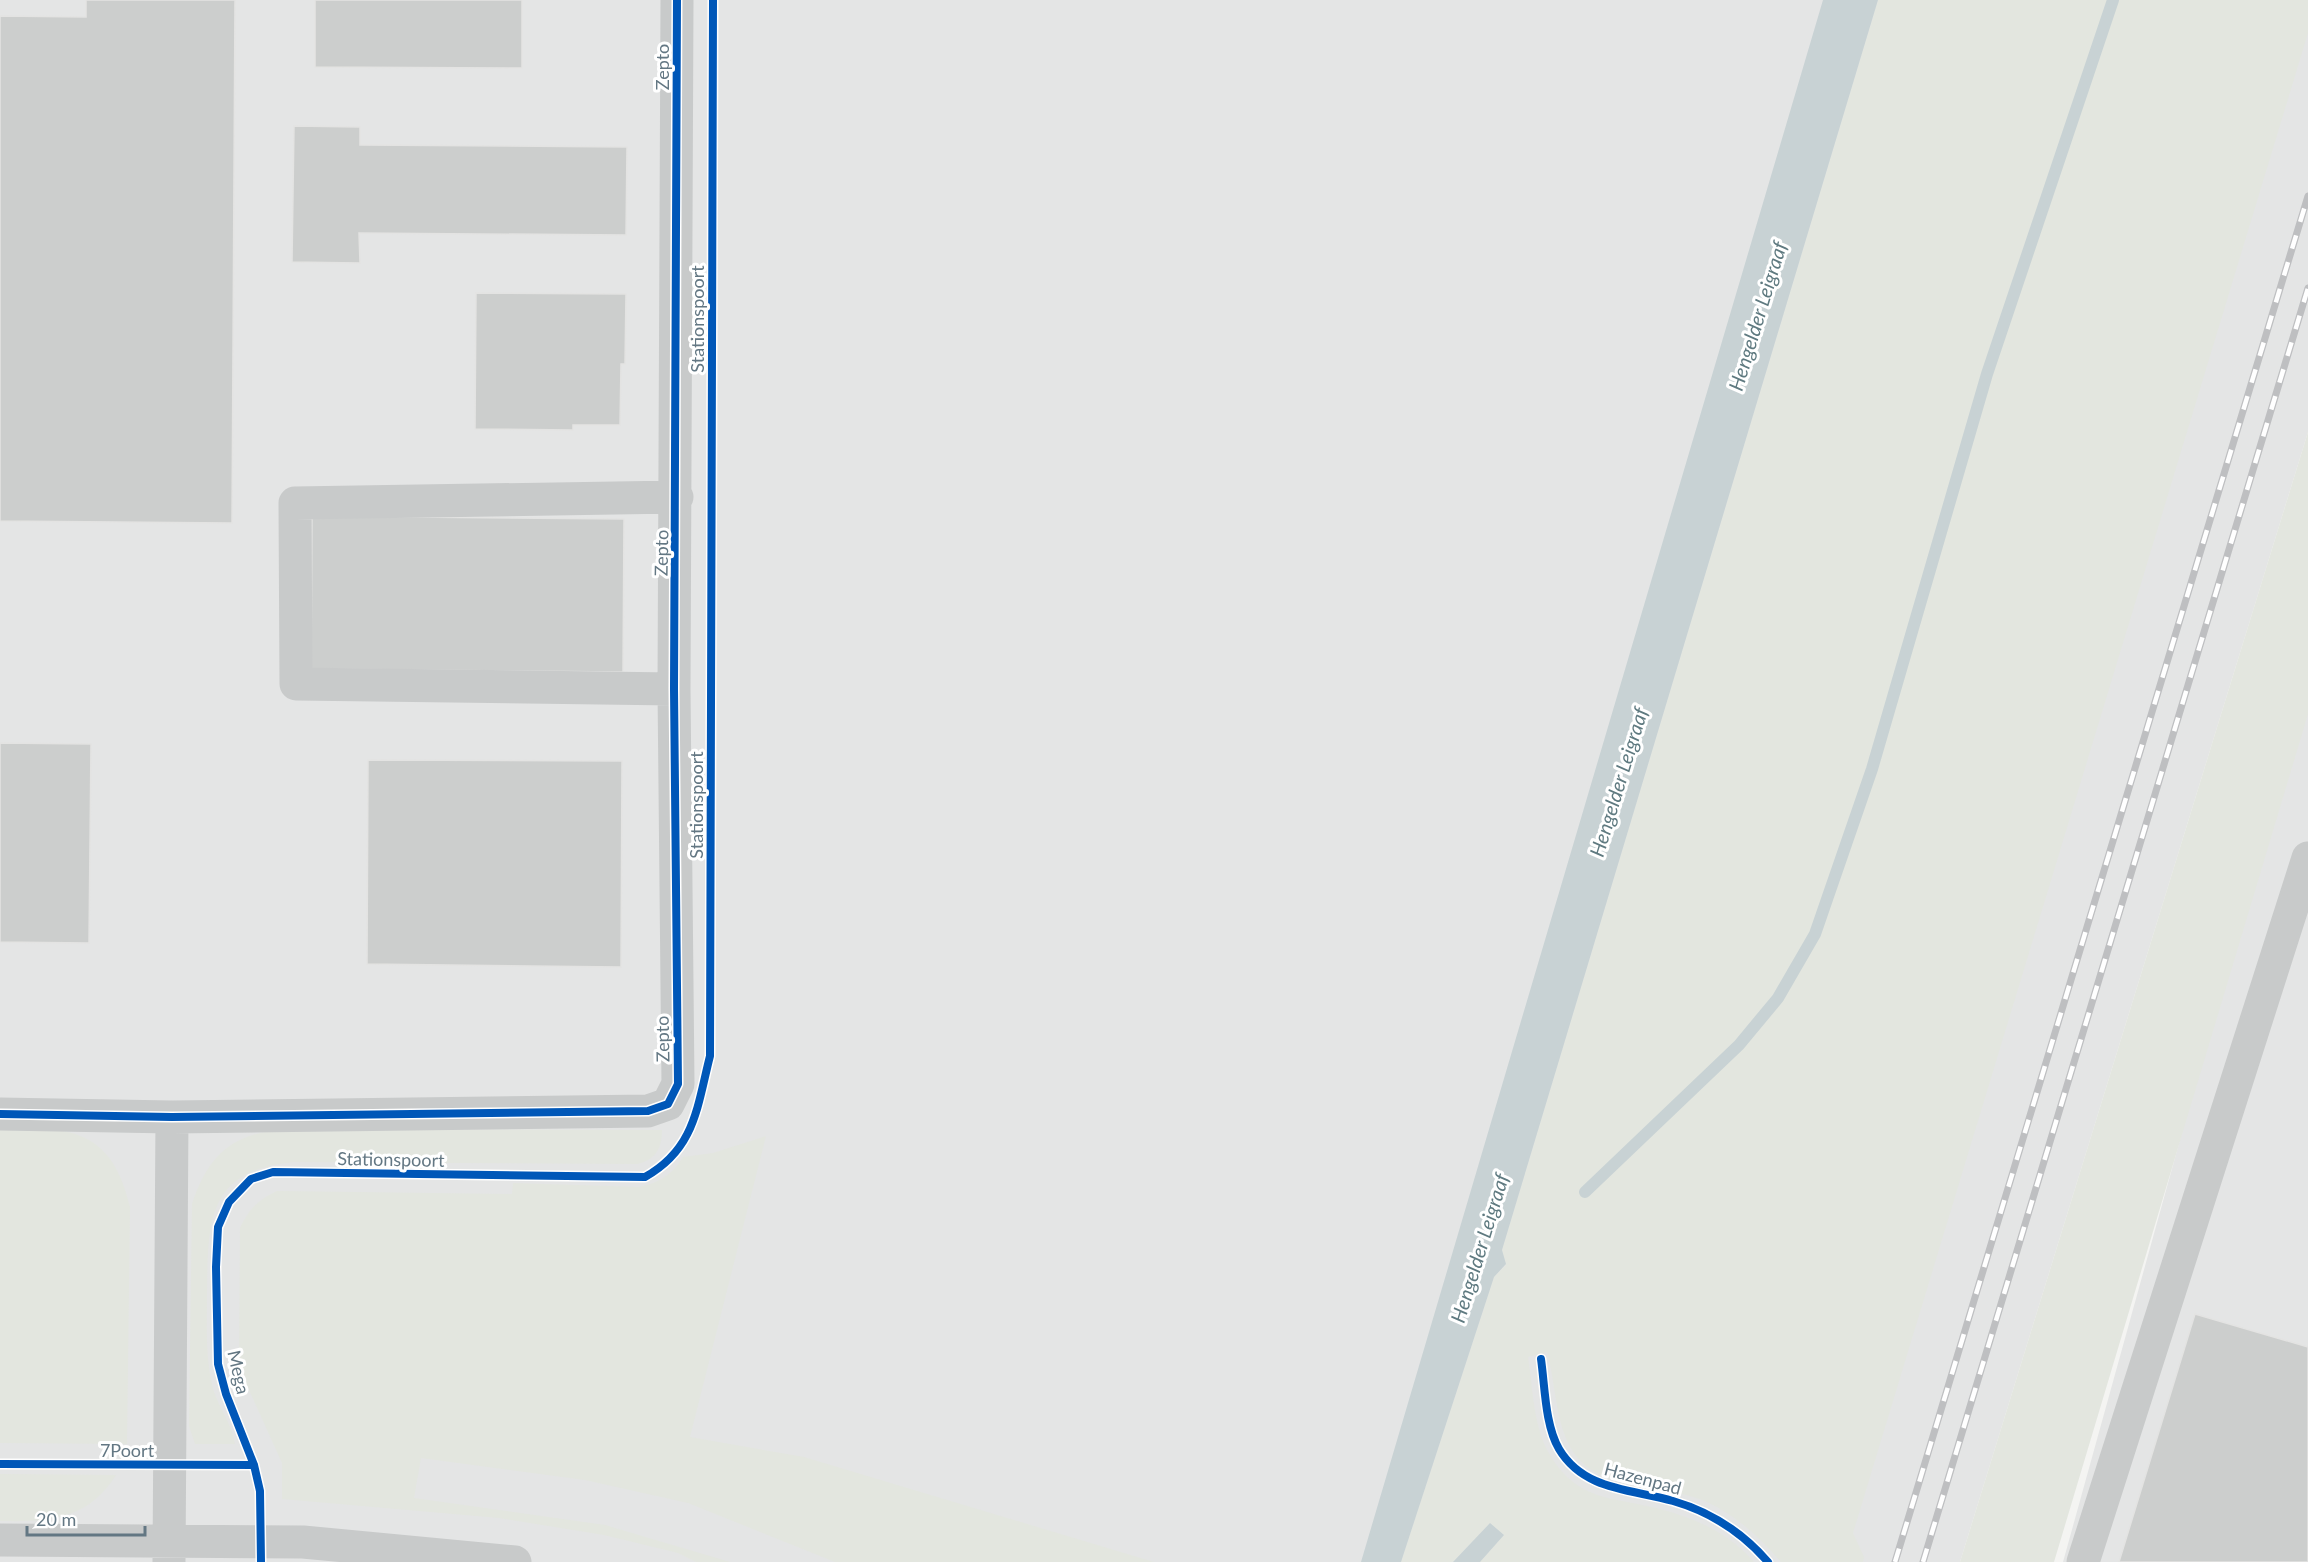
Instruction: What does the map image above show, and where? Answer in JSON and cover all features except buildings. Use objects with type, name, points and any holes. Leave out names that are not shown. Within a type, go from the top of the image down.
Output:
[{"type":"street","name":"Zepto","points":[[172,1117],[648,1111],[668,1104],[678,1084],[674,689],[677,498],[677,0]]},
{"type":"street","points":[[674,689],[296,684],[295,503],[677,498]]},
{"type":"street","points":[[2083,1562],[2308,858]]},
{"type":"street","points":[[0,1114],[172,1117],[169,1552]]},
{"type":"street","points":[[0,1540],[169,1552],[303,1542],[515,1562]]},
{"type":"shaded area","points":[[0,0],[2308,0],[2308,432],[1960,1562],[0,1562]]},
{"type":"shaded area","points":[[1878,0],[2308,0],[2308,33],[1853,1533],[1864,1557],[1863,1562],[1781,1562],[1747,1528],[1707,1502],[1691,1496],[1616,1481],[1599,1474],[1584,1464],[1566,1439],[1547,1352],[1528,1357],[1534,1407],[1540,1432],[1550,1455],[1561,1470],[1573,1482],[1598,1495],[1660,1509],[1712,1528],[1734,1543],[1754,1562],[1480,1562],[1504,1535],[1490,1523],[1453,1562],[1401,1562],[1494,1277],[1506,1265],[1502,1250]]},
{"type":"shaded area","points":[[2308,432],[2308,714],[2054,1562],[1960,1562]]},
{"type":"shaded area","points":[[2308,678],[2308,1562],[2063,1562]]},
{"type":"shaded area","points":[[0,1127],[47,1129],[67,1132],[84,1138],[99,1147],[112,1162],[122,1181],[130,1207],[127,1444],[0,1443]]},
{"type":"shaded area","points":[[285,1129],[662,1130],[661,1143],[656,1153],[648,1160],[637,1164],[294,1162],[265,1167],[244,1176],[229,1188],[218,1203],[212,1222],[207,1267],[207,1341],[210,1377],[235,1444],[195,1444],[189,1426],[192,1204],[206,1171],[225,1149],[251,1136]]},
{"type":"shaded area","points":[[766,1136],[690,1437],[804,1457],[1154,1562],[835,1562],[688,1503],[585,1480],[421,1458],[414,1498],[605,1525],[730,1562],[696,1562],[678,1553],[604,1535],[499,1518],[282,1499],[282,1463],[244,1379],[239,1358],[240,1228],[251,1210],[264,1198],[277,1191],[512,1194],[513,1183],[639,1187],[664,1177],[675,1169],[683,1157],[713,1153]]},
{"type":"shaded area","points":[[0,1474],[116,1475],[105,1490],[80,1510],[51,1519],[0,1521]]},
{"type":"water","name":"Hengelder Leigraaf","points":[[1823,0],[1878,0],[1502,1250],[1506,1264],[1494,1277],[1401,1562],[1361,1562]]},
{"type":"water","points":[[1490,1523],[1504,1535],[1480,1562],[1453,1562]]},
{"type":"waterway","points":[[1585,1192],[1739,1045],[1778,998],[1815,934],[1872,769],[1987,374],[2113,0]]},
{"type":"railway","points":[[1895,1562],[2308,196]]},
{"type":"railway","points":[[1923,1562],[2308,288]]},
{"type":"cycle path","name":"Stationspoort","points":[[0,1114],[172,1117],[648,1111],[668,1104],[678,1084],[674,689],[677,0]]},
{"type":"cycle path","name":"Stationspoort","points":[[261,1562],[260,1491],[254,1465],[226,1394],[218,1364],[216,1267],[218,1227],[229,1202],[251,1179],[273,1172],[645,1177],[662,1166],[684,1140],[697,1109],[710,1056],[713,0]]},
{"type":"cycle path","name":"Hazenpad","points":[[1541,1359],[1551,1429],[1559,1449],[1569,1463],[1595,1481],[1673,1501],[1713,1517],[1737,1532],[1768,1562]]},
{"type":"cycle path","name":"7Poort","points":[[0,1464],[254,1465]]}]
